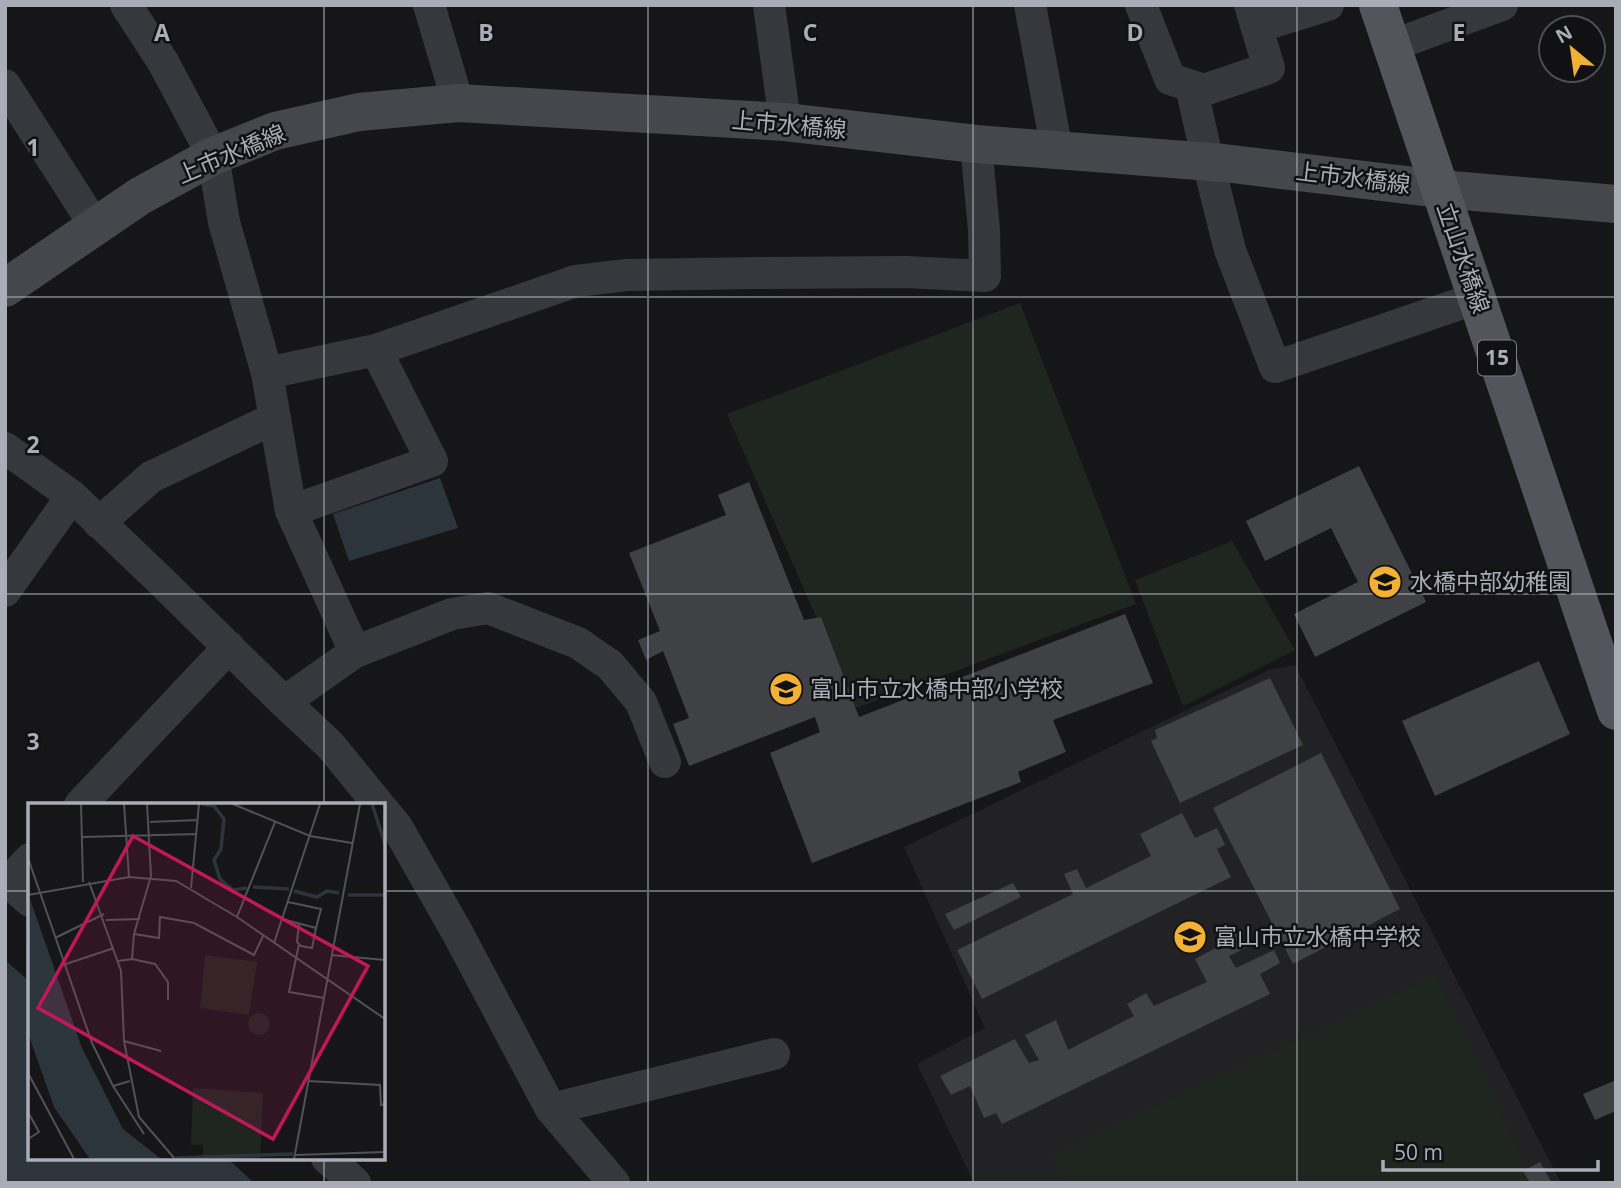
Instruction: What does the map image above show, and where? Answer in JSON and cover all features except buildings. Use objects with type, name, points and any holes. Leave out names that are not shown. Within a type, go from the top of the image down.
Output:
[{"type":"main road","name":"立山水橋線","points":[[1378,5],[1616,710]]},
{"type":"main road","name":"上市水橋線","points":[[5,288],[140,196],[213,156],[275,131],[359,112],[458,103],[785,122],[976,145],[1208,162],[1440,189],[1616,204]]},
{"type":"street","points":[[127,5],[163,62],[213,156],[224,222],[267,373],[291,511],[355,652]]},
{"type":"street","points":[[429,5],[458,103]]},
{"type":"street","points":[[769,5],[785,122]]},
{"type":"street","points":[[1030,5],[1057,151]]},
{"type":"street","points":[[1141,5],[1170,79],[1204,90],[1269,68],[1253,16],[1328,5]]},
{"type":"street","points":[[1391,46],[1502,5]]},
{"type":"street","points":[[5,85],[95,226]]},
{"type":"street","points":[[1191,86],[1230,250],[1275,367],[1476,298]]},
{"type":"street","points":[[267,373],[376,351],[576,281],[626,275],[759,272],[906,272],[985,276],[984,230],[976,145]]},
{"type":"street","points":[[291,511],[432,461],[376,351]]},
{"type":"street","points":[[99,523],[150,477],[275,418]]},
{"type":"street","points":[[5,448],[72,496],[330,745],[377,803]]},
{"type":"street","points":[[5,591],[72,496]]},
{"type":"street","points":[[284,702],[355,652],[452,614],[488,608],[578,643],[610,665],[640,702],[665,762]]},
{"type":"street","points":[[82,803],[229,647]]},
{"type":"street","points":[[385,812],[397,827],[457,932],[551,1109],[614,1183]]},
{"type":"street","points":[[14,887],[28,862]]},
{"type":"street","points":[[551,1109],[775,1054]]},
{"type":"street","points":[[329,1160],[355,1183]]},
{"type":"shaded area","points":[[1020,303],[1136,604],[856,708],[727,414]]},
{"type":"shaded area","points":[[440,478],[458,528],[349,561],[333,514]]},
{"type":"shaded area","points":[[1232,541],[1295,650],[1183,706],[1135,580]]},
{"type":"shaded area","name":"富山市立水橋中学校","points":[[1295,665],[1561,1183],[974,1183],[917,1064],[985,1028],[904,847],[1269,670]]},
{"type":"shaded area","points":[[5,960],[28,980],[28,1160],[229,1160],[254,1183],[5,1183]]},
{"type":"shaded area","points":[[1436,974],[1535,1183],[1063,1183],[1051,1154]]},
{"type":"place","name":"水橋中部幼稚園","points":[[1385,582]]},
{"type":"place","name":"富山市立水橋中部小学校","points":[[786,689]]},
{"type":"place","name":"富山市立水橋中学校","points":[[1190,937]]}]
